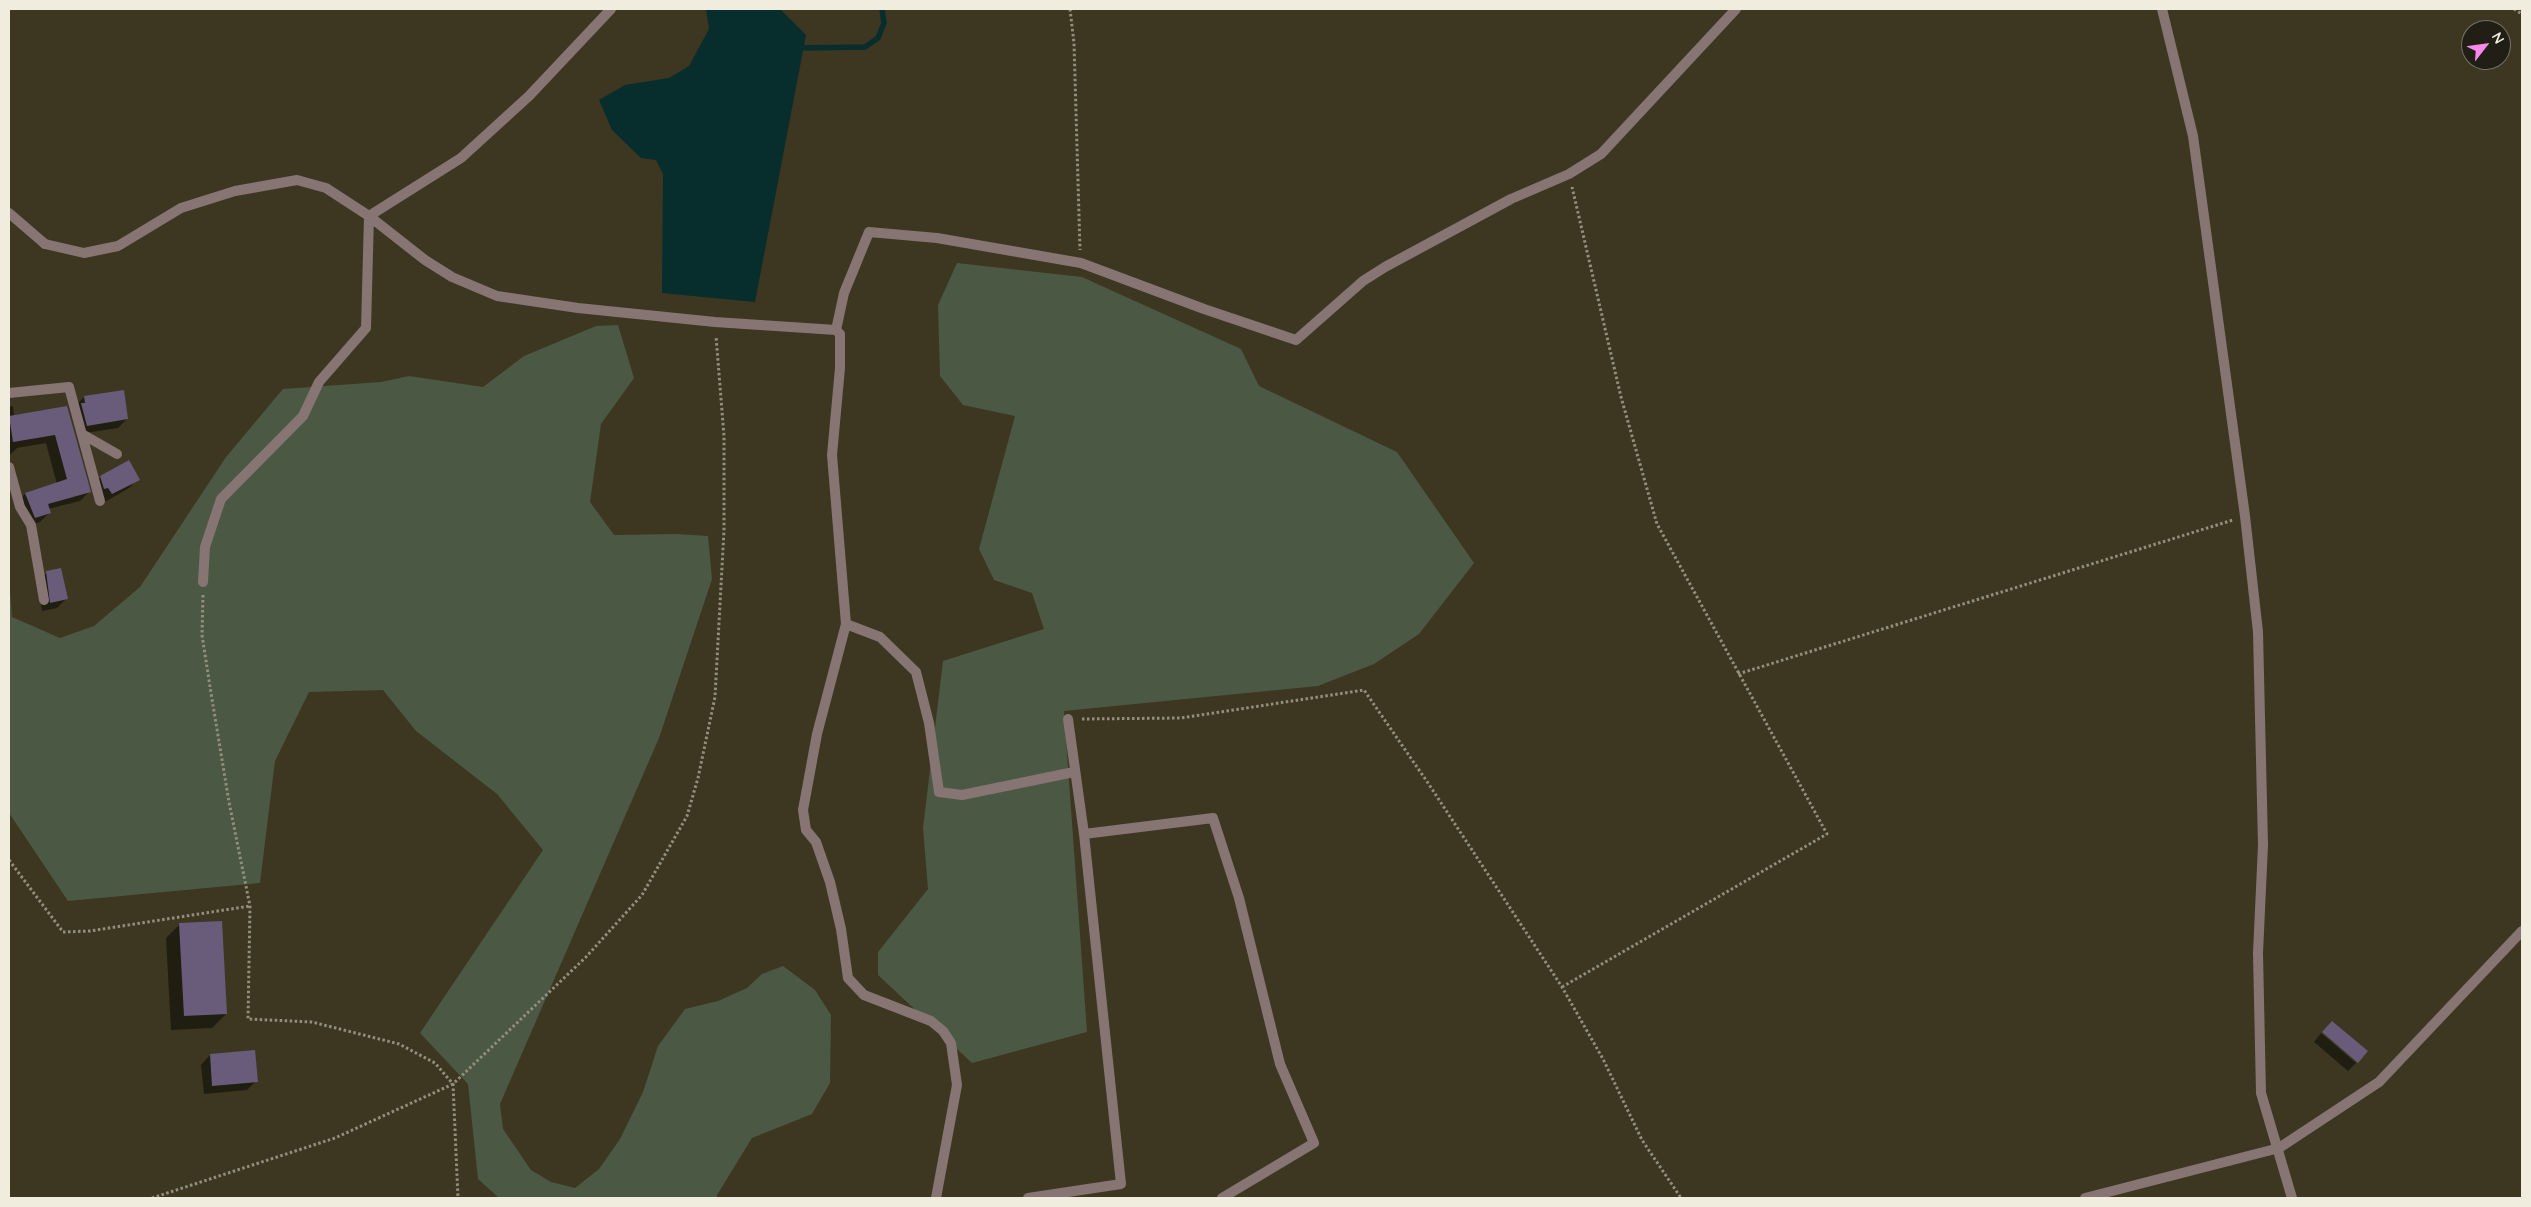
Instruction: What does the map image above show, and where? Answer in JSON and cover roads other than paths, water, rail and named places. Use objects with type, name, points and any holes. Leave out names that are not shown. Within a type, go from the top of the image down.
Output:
[{"type":"street","points":[[369,216],[469,152],[529,96],[611,9]]},
{"type":"street","points":[[836,330],[844,293],[869,232],[937,238],[1081,263],[1204,309],[1296,340],[1363,281],[1385,267],[1511,199],[1569,174],[1601,154],[1736,9]]},
{"type":"street","points":[[2162,9],[2194,136],[2245,516],[2258,632],[2263,846],[2258,954],[2262,1093],[2292,1198]]},
{"type":"street","points":[[9,213],[45,244],[84,253],[118,246],[181,208],[235,191],[297,180],[326,188],[369,216],[452,277],[497,296],[578,308],[715,322],[836,330],[840,334],[840,368],[832,455],[846,624],[817,734],[804,810],[806,830],[816,842],[830,882],[841,928],[848,978],[864,995],[931,1021],[943,1031],[951,1043],[957,1085],[936,1198]]},
{"type":"street","points":[[203,582],[205,547],[221,499],[303,416],[319,382],[366,328],[369,216]]},
{"type":"street","points":[[9,393],[69,387],[100,501]]},
{"type":"street","points":[[82,434],[118,454]]},
{"type":"street","points":[[9,467],[20,506],[31,524],[44,600]]},
{"type":"street","points":[[846,624],[880,637],[916,672],[929,723],[939,792],[962,795],[1074,772]]},
{"type":"street","points":[[1028,1198],[1120,1184],[1084,834],[1068,719]]},
{"type":"street","points":[[1084,834],[1213,818],[1239,898],[1280,1064],[1314,1143],[1222,1198]]},
{"type":"street","points":[[2084,1198],[2279,1148],[2379,1082],[2522,930]]},
{"type":"water","points":[[706,9],[780,9],[806,35],[755,302],[662,293],[663,174],[656,160],[641,158],[612,130],[599,100],[625,85],[669,78],[689,66],[709,29]]},
{"type":"waterway","points":[[796,48],[865,47],[878,38],[884,23],[882,9]]}]
